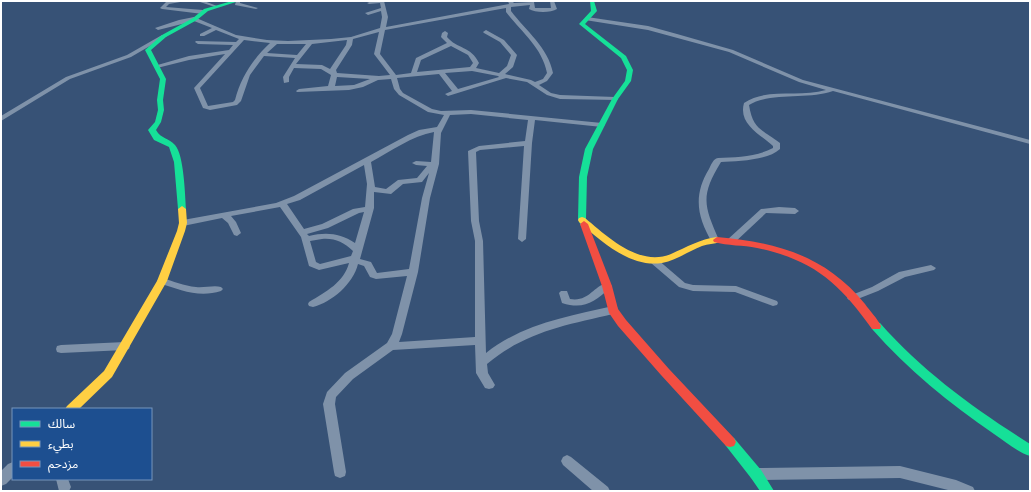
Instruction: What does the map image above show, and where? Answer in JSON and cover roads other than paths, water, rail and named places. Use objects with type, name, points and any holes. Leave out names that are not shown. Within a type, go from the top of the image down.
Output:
[{"type":"street","points":[[184,1],[168,3],[162,8],[203,12]]},
{"type":"street","points":[[199,1],[215,6]]},
{"type":"street","points":[[1,119],[68,78],[129,56],[215,6],[238,1],[237,4],[256,8]]},
{"type":"street","points":[[369,3],[381,1],[384,9],[385,17],[377,54],[393,75],[397,89],[401,94],[430,111],[448,113],[471,112],[602,125]]},
{"type":"street","points":[[158,28],[195,19],[214,29],[243,38],[275,42],[310,42],[350,38],[369,34],[382,29],[511,4],[531,2],[532,9],[534,10],[552,10],[554,9],[552,1]]},
{"type":"street","points":[[592,1],[595,8],[592,15],[582,24],[585,28],[614,48],[628,62],[630,70],[628,81],[615,99],[589,149],[583,177],[582,219],[607,286],[613,310],[622,323],[665,372],[725,436],[756,474],[767,491]]},
{"type":"street","points":[[511,4],[508,11],[545,54],[550,66],[550,74],[545,80],[535,84]]},
{"type":"street","points":[[368,13],[384,9]]},
{"type":"street","points":[[587,19],[648,28],[731,52],[801,81],[831,90],[1030,142]]},
{"type":"street","points":[[202,35],[214,29]]},
{"type":"street","points":[[486,32],[498,38],[511,49],[514,55],[510,67],[500,75]]},
{"type":"street","points":[[446,33],[444,37],[447,41],[464,49],[475,58],[476,63],[472,69]]},
{"type":"street","points":[[72,408],[108,374],[125,346],[162,281],[183,223],[178,162],[172,146],[157,138],[152,130],[158,122],[161,110],[160,100],[163,79],[148,50],[164,36]]},
{"type":"street","points":[[243,38],[197,88],[205,107],[210,108],[235,104],[238,101],[243,80],[262,54],[275,42]]},
{"type":"street","points":[[331,88],[336,62],[349,45],[350,38]]},
{"type":"street","points":[[198,42],[237,44]]},
{"type":"street","points":[[286,82],[286,77],[292,66],[310,42]]},
{"type":"street","points":[[414,74],[418,59],[452,43]]},
{"type":"street","points":[[157,66],[189,58],[232,51]]},
{"type":"street","points":[[262,54],[298,57]]},
{"type":"street","points":[[292,66],[322,67],[333,74],[378,78]]},
{"type":"street","points":[[299,92],[331,88],[351,88],[364,85],[378,78],[393,75],[472,69],[507,76],[535,84],[549,94],[560,97],[615,99]]},
{"type":"street","points":[[441,72],[456,91]]},
{"type":"street","points":[[448,94],[507,76]]},
{"type":"street","points":[[715,240],[702,213],[701,201],[706,178],[718,160],[740,159],[769,153],[776,149],[777,145],[754,129],[747,117],[746,104],[755,99],[818,93],[831,90]]},
{"type":"street","points":[[340,472],[329,404],[331,395],[349,376],[391,346],[397,334],[413,272],[426,198],[435,164],[437,133],[448,113]]},
{"type":"street","points":[[522,239],[528,143],[532,118]]},
{"type":"street","points":[[183,223],[282,203],[320,187],[411,137],[422,132],[439,129]]},
{"type":"street","points":[[489,385],[482,373],[481,362],[479,240],[475,221],[472,151],[479,148],[528,143]]},
{"type":"street","points":[[313,304],[334,292],[351,273],[370,208],[370,169],[367,161]]},
{"type":"street","points":[[416,163],[435,164]]},
{"type":"street","points":[[370,188],[388,192],[401,182],[419,180],[429,168],[435,164]]},
{"type":"street","points":[[282,203],[304,236],[312,264],[319,267],[356,256]]},
{"type":"street","points":[[304,236],[356,211],[370,208]]},
{"type":"street","points":[[730,242],[750,226],[764,211],[795,211]]},
{"type":"street","points":[[224,215],[232,222],[238,233]]},
{"type":"street","points":[[582,219],[605,239],[635,256],[654,261],[670,258],[705,241],[715,240],[754,246],[812,263],[844,287],[903,356],[955,399],[1030,451]]},
{"type":"street","points":[[304,236],[340,236],[356,256],[367,262],[376,276],[413,272]]},
{"type":"street","points":[[654,261],[682,285],[693,288],[736,289],[773,303]]},
{"type":"street","points":[[852,298],[875,289],[902,274],[931,268]]},
{"type":"street","points":[[162,281],[195,291],[208,292],[218,289]]},
{"type":"street","points":[[564,293],[566,301],[570,303],[586,302],[593,299],[607,286]]},
{"type":"street","points":[[481,362],[495,349],[518,336],[550,324],[613,310]]},
{"type":"street","points":[[391,346],[480,341]]},
{"type":"street","points":[[61,349],[125,346]]},
{"type":"street","points":[[567,461],[603,491]]},
{"type":"street","points":[[756,474],[900,472],[956,486],[968,491]]}]
